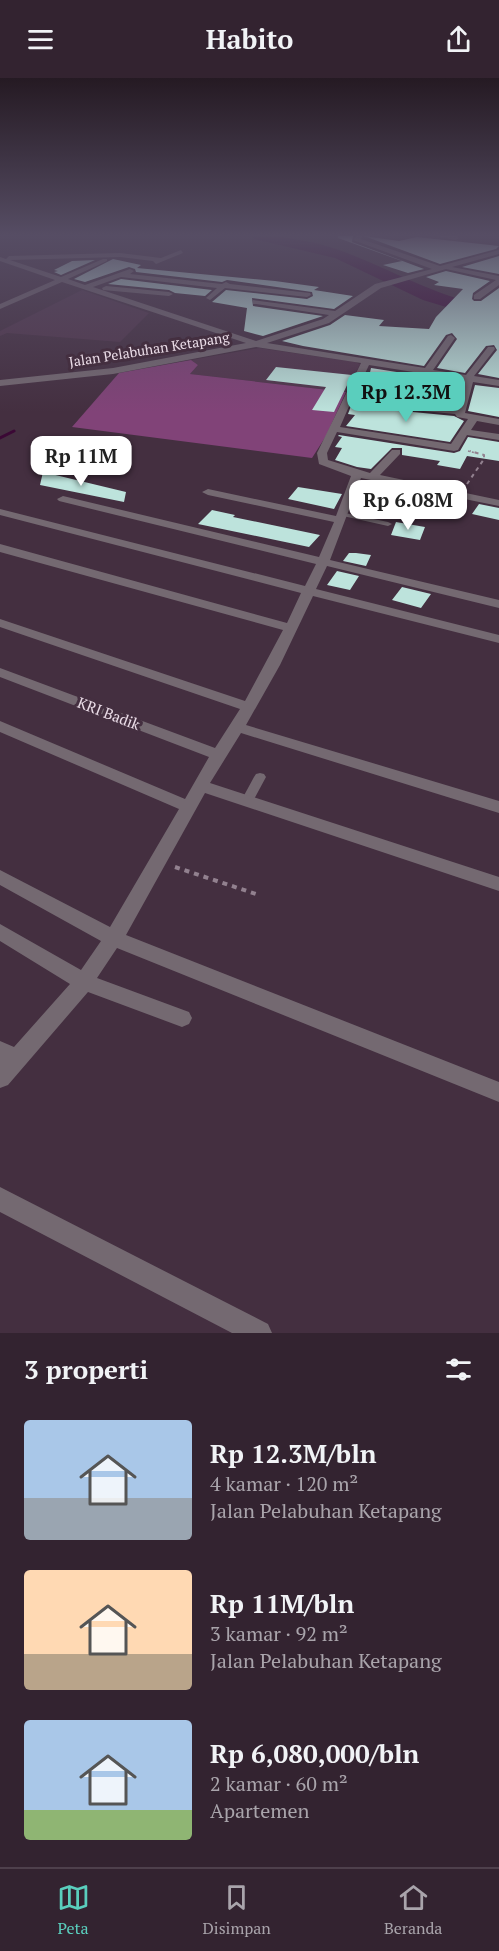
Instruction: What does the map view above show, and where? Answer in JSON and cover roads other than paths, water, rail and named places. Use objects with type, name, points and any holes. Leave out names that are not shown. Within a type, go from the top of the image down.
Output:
[{"type":"street","points":[[0,307],[27,295]]},
{"type":"street","points":[[104,295],[256,344],[499,383]]},
{"type":"street","points":[[210,298],[214,295]]},
{"type":"street","name":"Jalan Pelabuhan Ketapang","points":[[0,383],[113,371],[256,344],[303,330],[338,314],[363,295]]},
{"type":"street","points":[[256,302],[338,314]]},
{"type":"street","points":[[428,370],[451,338]]},
{"type":"street","points":[[491,349],[469,377],[460,412],[462,417],[499,422]]},
{"type":"street","points":[[366,362],[321,459],[323,462],[357,474],[499,503]]},
{"type":"street","points":[[346,401],[460,412]]},
{"type":"street","points":[[334,429],[454,448],[473,419]]},
{"type":"street","points":[[465,432],[499,437]]},
{"type":"street","points":[[374,476],[396,452]]},
{"type":"street","points":[[0,1078],[8,1054],[84,982],[159,861],[218,755],[273,665],[322,561],[357,474]]},
{"type":"street","points":[[208,492],[341,517]]},
{"type":"street","points":[[63,499],[499,604]]},
{"type":"street","points":[[0,512],[499,639]]},
{"type":"street","points":[[0,548],[290,628]]},
{"type":"street","points":[[0,623],[249,707]]},
{"type":"street","name":"KRI Badik","points":[[0,672],[218,755]]},
{"type":"street","points":[[0,726],[189,807]]},
{"type":"street","points":[[237,727],[499,807]]},
{"type":"street","points":[[201,786],[499,884]]},
{"type":"street","points":[[0,877],[113,938],[499,1092]]},
{"type":"street","points":[[0,932],[84,982],[182,1017]]},
{"type":"street","points":[[0,1199],[259,1333]]},
{"type":"lane","points":[[341,517],[388,524]]},
{"type":"lane","points":[[247,801],[260,777]]},
{"type":"waterway","points":[[426,295],[466,308],[499,313]]},
{"type":"waterway","points":[[0,438],[14,431]]}]
